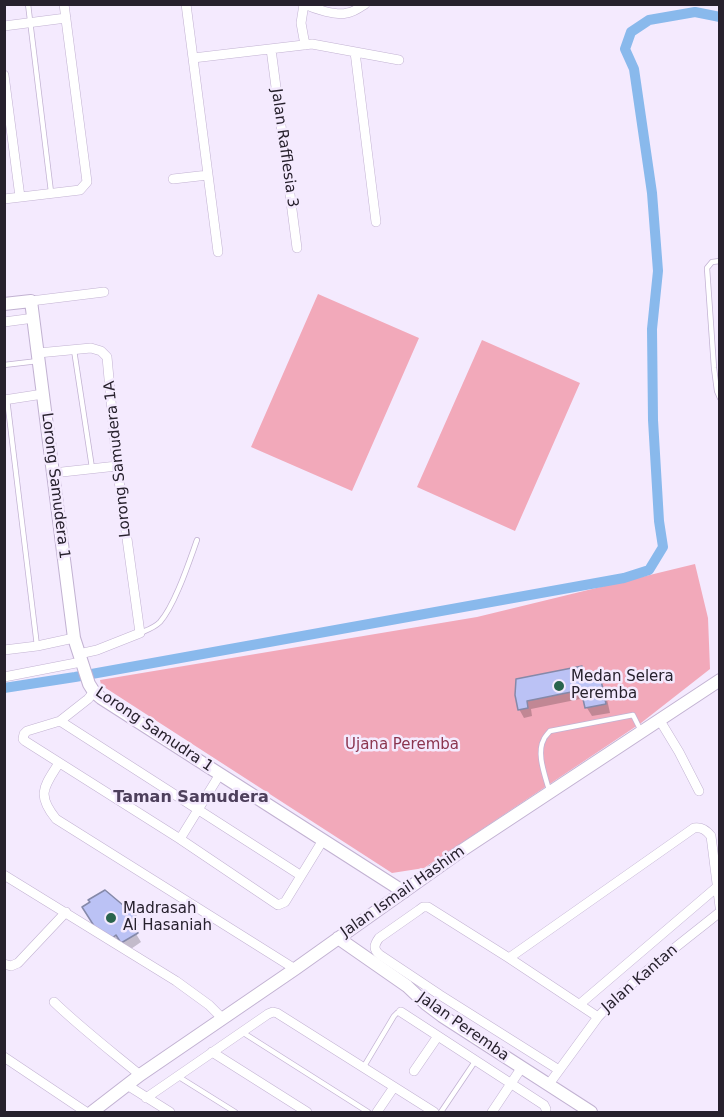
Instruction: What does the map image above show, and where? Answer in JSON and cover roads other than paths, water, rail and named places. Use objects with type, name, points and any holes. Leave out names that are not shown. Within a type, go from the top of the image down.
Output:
[{"type":"street","points":[[4,199],[80,190],[87,182],[64,4]]},
{"type":"street","points":[[186,4],[218,252]]},
{"type":"street","points":[[305,45],[301,23],[304,4],[314,9],[341,14],[349,13],[365,4]]},
{"type":"street","points":[[4,26],[66,18]]},
{"type":"street","points":[[193,58],[316,45],[399,60]]},
{"type":"street","name":"Jalan Rafflesia 3","points":[[271,49],[297,248]]},
{"type":"street","points":[[355,52],[376,222]]},
{"type":"street","points":[[4,75],[20,197]]},
{"type":"street","points":[[173,179],[208,175]]},
{"type":"street","points":[[4,304],[104,292]]},
{"type":"street","name":"Lorong Samudera 1","points":[[32,301],[74,638],[91,688]]},
{"type":"street","points":[[4,322],[34,318]]},
{"type":"street","name":"Lorong Samudera 1A","points":[[39,357],[96,348],[107,357],[117,466],[140,633]]},
{"type":"street","points":[[6,400],[43,394]]},
{"type":"street","points":[[53,473],[117,466]]},
{"type":"street","points":[[4,677],[81,662],[97,650],[140,633]]},
{"type":"street","points":[[4,650],[74,638]]},
{"type":"street","name":"Jalan Ismail Hashim","points":[[92,1113],[140,1075],[461,851],[720,680]]},
{"type":"street","points":[[91,688],[88,699],[60,721],[27,731],[23,737],[25,741],[180,839],[278,905],[285,902],[323,840]]},
{"type":"street","name":"Lorong Samudra 1","points":[[91,688],[404,892]]},
{"type":"street","points":[[659,719],[699,791]]},
{"type":"street","points":[[60,721],[300,875]]},
{"type":"street","points":[[59,763],[44,786],[44,796],[50,811],[57,819],[295,969]]},
{"type":"street","points":[[180,839],[220,774]]},
{"type":"street","points":[[509,957],[694,828],[700,827],[711,836],[720,910]]},
{"type":"street","points":[[4,875],[176,981],[204,1001],[222,1018]]},
{"type":"street","points":[[580,1004],[717,887]]},
{"type":"street","points":[[559,1070],[380,955],[375,948],[379,938],[423,907],[428,907],[509,957],[598,1017]]},
{"type":"street","name":"Jalan Kantan","points":[[549,1084],[598,1017],[720,910]]},
{"type":"street","points":[[4,964],[11,966],[18,963],[66,912]]},
{"type":"street","name":"Jalan Peremba","points":[[338,938],[407,986],[442,1016],[591,1113]]},
{"type":"street","points":[[54,1002],[140,1075]]},
{"type":"street","points":[[146,1098],[273,1012],[434,1113]]},
{"type":"street","points":[[401,1012],[543,1105],[546,1111]]},
{"type":"street","points":[[414,1071],[438,1036]]},
{"type":"street","points":[[212,1052],[307,1113]]},
{"type":"street","points":[[4,1057],[86,1113]]},
{"type":"street","points":[[492,1113],[522,1067]]},
{"type":"street","points":[[127,1085],[170,1113]]},
{"type":"street","points":[[377,1113],[394,1087]]},
{"type":"lane","points":[[28,4],[52,194]]},
{"type":"lane","points":[[720,261],[712,262],[707,268],[712,341],[717,368],[717,391],[720,398]]},
{"type":"lane","points":[[712,341],[720,340]]},
{"type":"lane","points":[[74,350],[92,468]]},
{"type":"lane","points":[[4,365],[39,357]]},
{"type":"lane","points":[[6,400],[37,646]]},
{"type":"lane","points":[[140,633],[152,629],[168,611],[197,540]]},
{"type":"lane","points":[[549,792],[541,747],[550,731],[633,715],[641,731]]},
{"type":"lane","points":[[363,1068],[394,1017],[401,1012]]},
{"type":"lane","points":[[242,1032],[368,1113]]},
{"type":"lane","points":[[441,1113],[476,1060]]},
{"type":"lane","points":[[178,1076],[235,1113]]},
{"type":"waterway","points":[[4,688],[624,578],[649,570],[663,547],[659,521],[653,420],[652,329],[658,271],[652,193],[634,69],[625,49],[631,32],[649,20],[695,12],[720,17]]},
{"type":"place","name":"Medan Selera Peremba","points":[[559,686]]},
{"type":"place","name":"Madrasah Al Hasaniah","points":[[111,918]]},
{"type":"district","name":"Taman Samudera","points":[[191,798]]},
{"type":"park label","name":"Ujana Peremba","points":[[402,745]]}]
